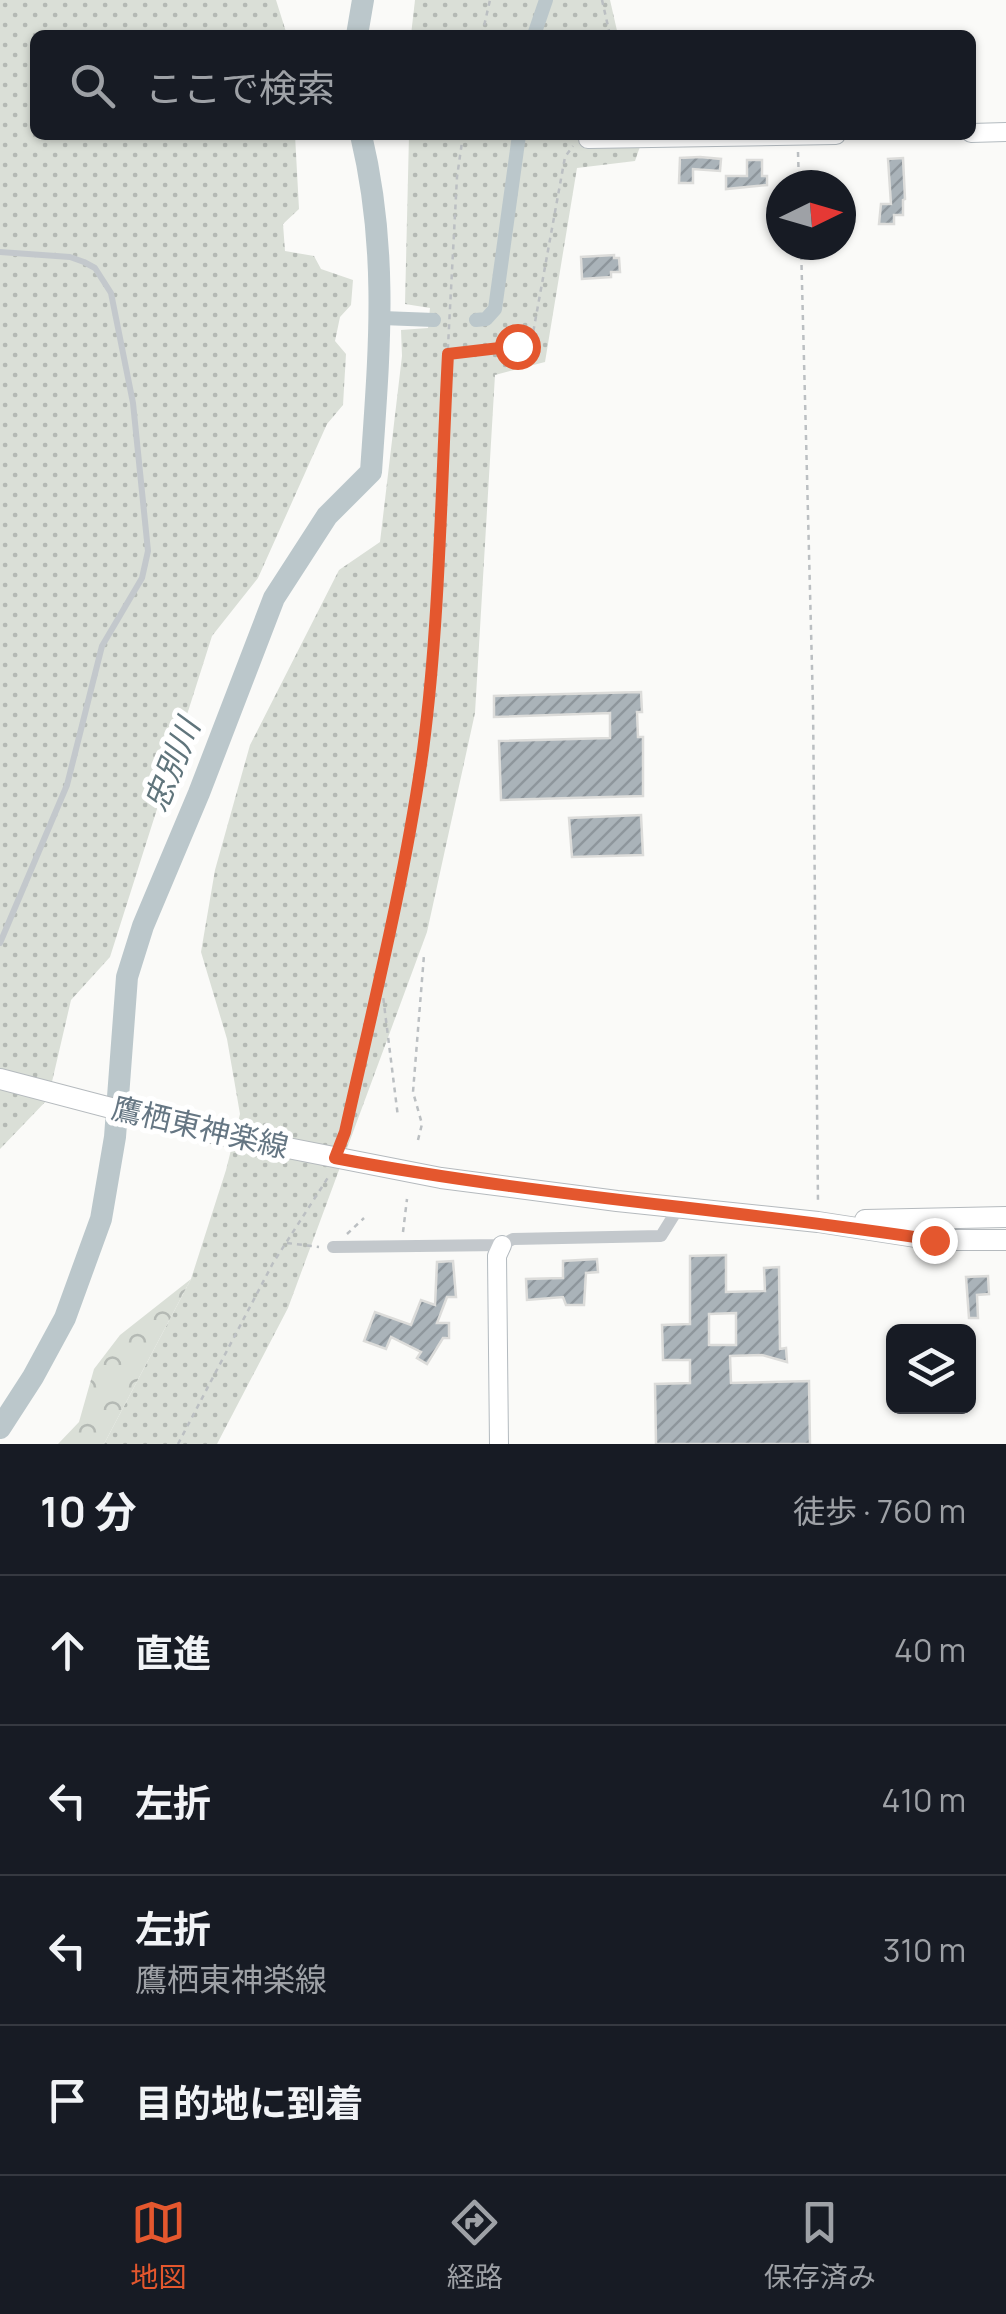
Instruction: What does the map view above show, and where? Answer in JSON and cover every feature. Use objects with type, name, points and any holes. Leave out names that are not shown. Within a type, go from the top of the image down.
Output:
[{"type":"main road","name":"鷹栖東神楽線","points":[[0,1079],[191,1129],[442,1178],[818,1222],[934,1240],[1006,1240]]},
{"type":"main road","name":"鷹栖東神楽線","points":[[818,1222],[1006,1218]]},
{"type":"street","points":[[976,133],[1006,132]]},
{"type":"street","points":[[333,1247],[502,1245],[513,1239],[660,1236],[679,1207]]},
{"type":"street","points":[[499,1444],[497,1256],[502,1245]]},
{"type":"lane","points":[[0,252],[70,256],[95,268],[111,293],[133,403],[148,551],[142,578],[102,646],[67,785],[0,943]]},
{"type":"path","points":[[483,30],[490,0]]},
{"type":"path","points":[[602,0],[609,30]]},
{"type":"path","points":[[178,1444],[272,1263],[327,1181],[345,1132],[377,988],[411,820],[430,684],[457,178],[462,140]]},
{"type":"path","points":[[448,354],[517,346],[533,333],[565,157],[576,143],[588,140]]},
{"type":"path","points":[[798,140],[799,170]]},
{"type":"path","points":[[800,260],[814,706],[818,1222]]},
{"type":"path","points":[[418,1140],[422,1124],[413,1092],[424,955]]},
{"type":"path","points":[[377,988],[383,996],[398,1117]]},
{"type":"path","points":[[401,1246],[407,1199]]},
{"type":"green space","points":[[0,0],[276,0],[285,30],[30,30],[30,140],[295,140],[299,209],[283,224],[285,251],[314,256],[321,269],[353,280],[351,305],[340,317],[335,341],[346,354],[343,405],[327,424],[258,578],[212,636],[110,957],[71,1000],[48,1099],[0,1149]]},
{"type":"green space","points":[[415,0],[610,0],[617,30],[412,30]]},
{"type":"green space","points":[[409,140],[642,140],[635,161],[577,168],[545,362],[495,375],[475,713],[427,932],[288,1308],[217,1444],[104,1444],[191,1279],[226,1170],[240,1114],[227,1039],[201,952],[215,870],[250,745],[339,570],[380,542],[402,356],[401,330],[428,328],[430,308],[405,304]]},
{"type":"green space","points":[[191,1279],[104,1444],[58,1444],[79,1422],[94,1369],[120,1335]]},
{"type":"building","points":[[680,158],[721,159],[720,171],[693,169],[693,183],[679,183]]},
{"type":"building","points":[[903,158],[903,215],[894,215],[894,224],[879,224],[881,204],[891,204],[888,159]]},
{"type":"building","points":[[747,160],[762,160],[766,185],[726,189],[726,176],[747,176]]},
{"type":"building","points":[[581,257],[619,258],[620,272],[611,272],[611,277],[582,279]]},
{"type":"building","points":[[641,692],[642,712],[637,712],[638,737],[643,737],[643,796],[501,800],[499,741],[610,738],[610,713],[494,717],[494,696]]},
{"type":"building","points":[[641,815],[643,855],[572,857],[569,818]]},
{"type":"building","points":[[726,1255],[726,1292],[765,1291],[764,1268],[779,1267],[780,1349],[786,1348],[787,1362],[762,1355],[730,1356],[731,1383],[809,1381],[810,1444],[656,1444],[655,1384],[690,1383],[690,1360],[663,1360],[662,1325],[690,1324],[690,1256]],"holes":[[[736,1313],[736,1345],[709,1345],[709,1314]]]},
{"type":"building","points":[[597,1259],[598,1272],[586,1273],[584,1305],[566,1305],[563,1297],[527,1300],[526,1279],[563,1278],[563,1261]]},
{"type":"building","points":[[453,1261],[456,1297],[447,1297],[437,1323],[449,1323],[449,1338],[443,1338],[427,1364],[417,1358],[421,1352],[391,1337],[386,1349],[364,1341],[375,1312],[411,1325],[421,1300],[435,1305],[437,1262]]},
{"type":"building","points":[[988,1276],[989,1294],[977,1295],[978,1318],[969,1318],[966,1277]]},
{"type":"waterway","name":"忠別川","points":[[358,30],[363,0]]},
{"type":"waterway","points":[[536,30],[546,0]]},
{"type":"waterway","name":"忠別川","points":[[0,1428],[65,1318],[101,1219],[115,1137],[127,977],[143,926],[274,598],[327,516],[371,472],[379,344],[379,262],[362,140]]},
{"type":"waterway","points":[[476,320],[486,319],[495,309],[518,140]]},
{"type":"waterway","points":[[382,318],[434,320]]},
{"type":"route","points":[[517,346],[448,354],[430,684],[422,753],[385,956],[345,1132],[335,1158],[442,1178],[818,1222],[934,1240]]}]
